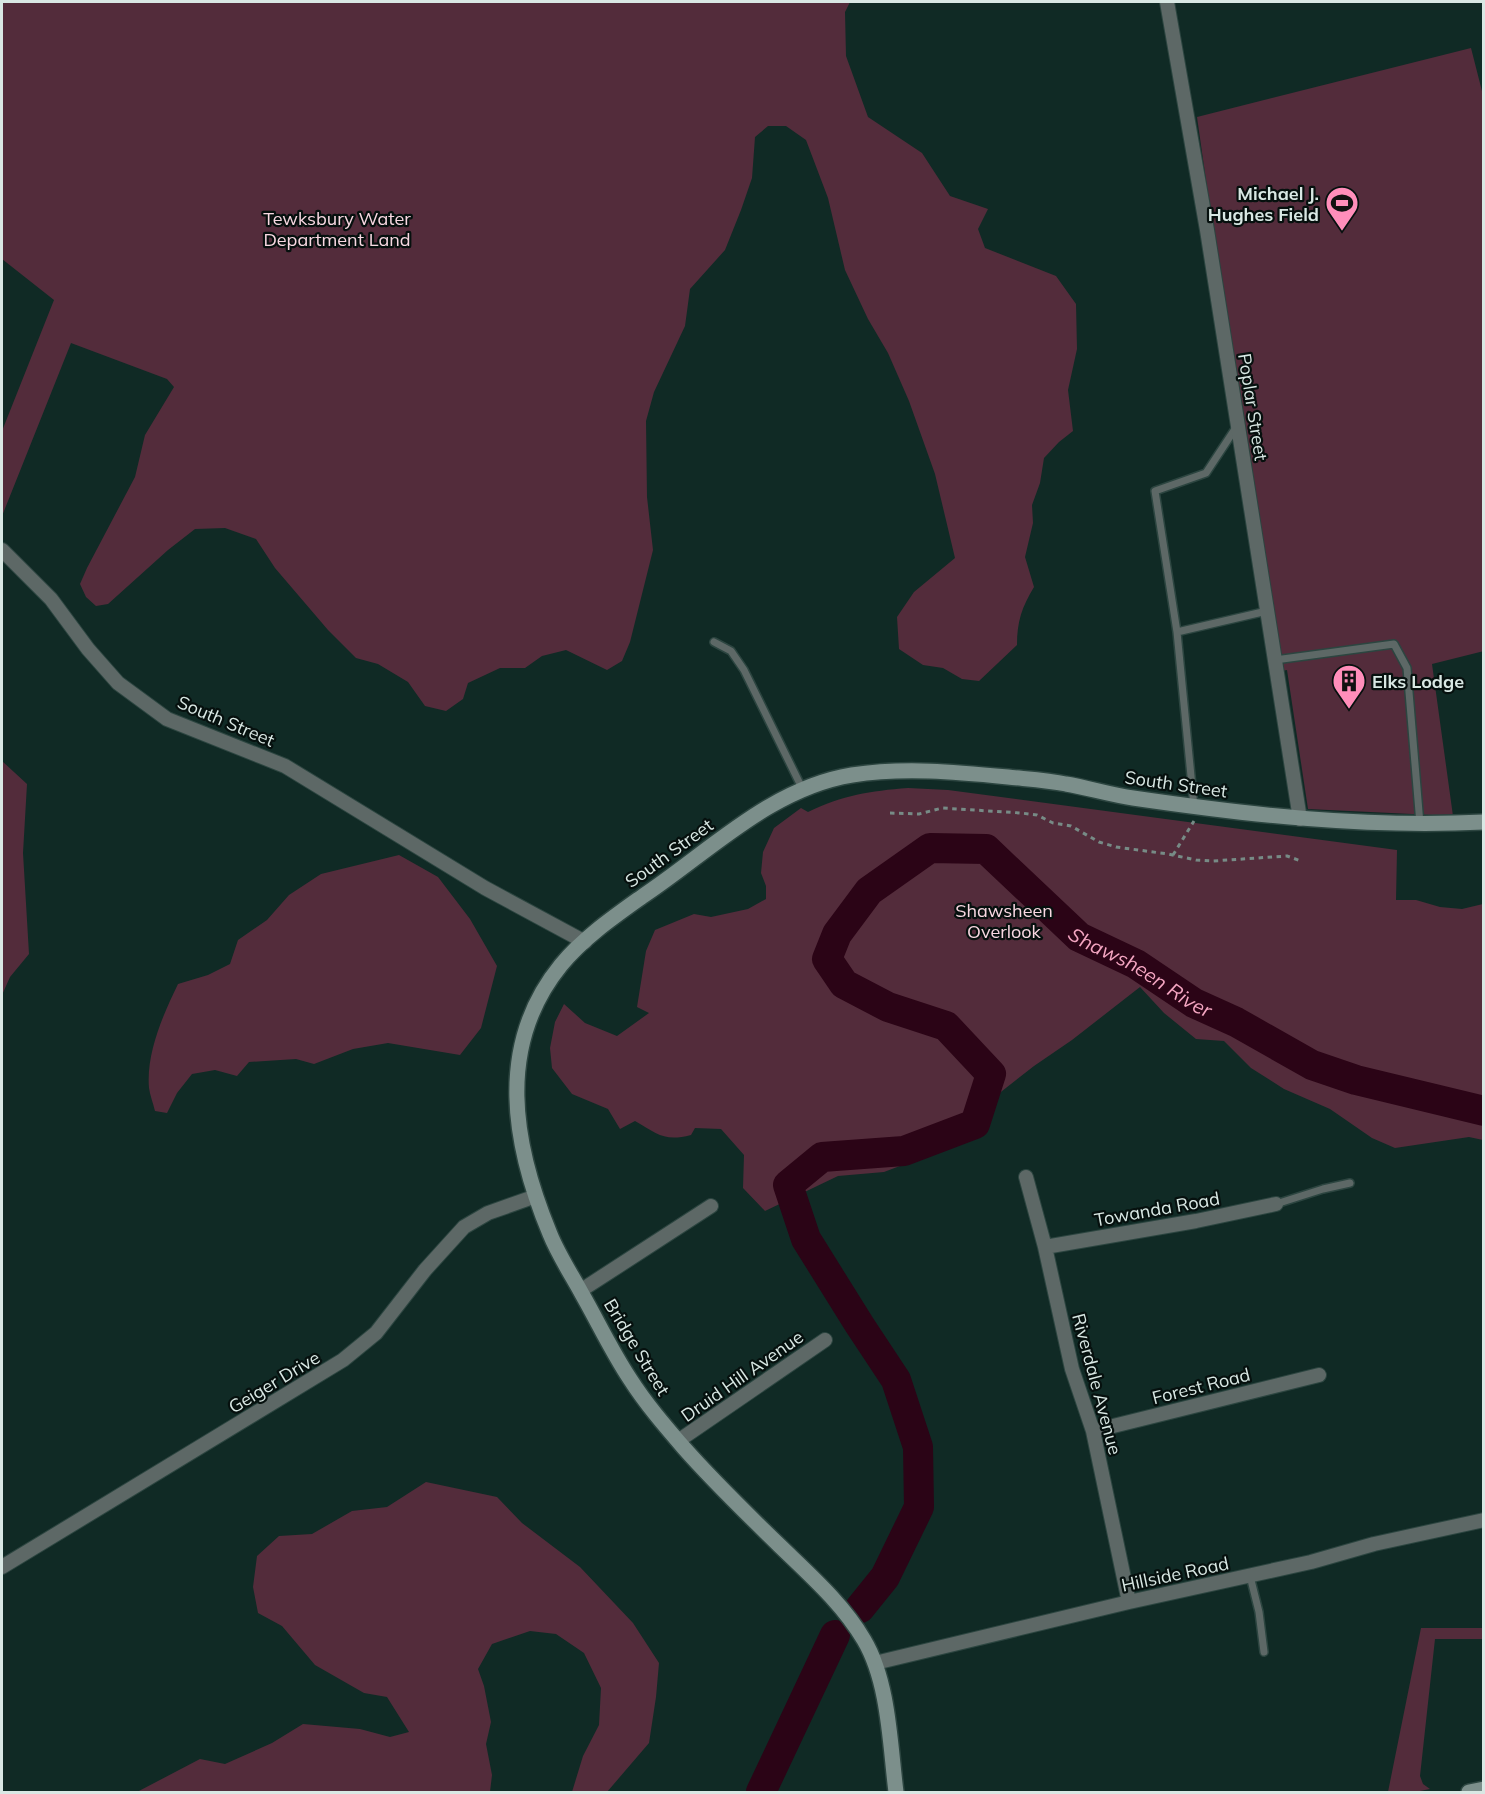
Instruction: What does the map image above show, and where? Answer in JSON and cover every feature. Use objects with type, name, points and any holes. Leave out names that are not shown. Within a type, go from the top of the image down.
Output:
[{"type":"street","name":"Poplar Street","points":[[1167,2],[1207,230],[1300,819]]},
{"type":"street","name":"South Street","points":[[2,550],[51,599],[88,649],[118,683],[167,719],[285,766],[485,888],[585,942],[631,904],[703,854],[737,827],[772,805],[818,782],[855,774],[923,769],[1065,783],[1124,797],[1300,819],[1420,824],[1484,822]]},
{"type":"street","name":"Bridge Street","points":[[585,942],[564,962],[540,998],[525,1034],[517,1065],[516,1101],[521,1147],[551,1238],[627,1374],[652,1410],[752,1519],[814,1578],[853,1623],[869,1648],[875,1663],[888,1722],[896,1792]]},
{"type":"street","name":"Riverdale Avenue","points":[[1026,1177],[1045,1247],[1072,1369],[1092,1431],[1129,1602]]},
{"type":"street","name":"Geiger Drive","points":[[2,1567],[343,1360],[376,1333],[425,1270],[464,1227],[488,1213],[536,1196]]},
{"type":"street","name":"Towanda Road","points":[[1045,1247],[1196,1221],[1276,1204]]},
{"type":"street","points":[[580,1291],[711,1206]]},
{"type":"street","name":"Druid Hill Avenue","points":[[678,1441],[825,1340]]},
{"type":"street","name":"Forest Road","points":[[1092,1431],[1319,1375]]},
{"type":"street","name":"Hillside Road","points":[[875,1663],[1484,1520]]},
{"type":"street","points":[[1469,1792],[1484,1789]]},
{"type":"lane","points":[[1194,807],[1178,632],[1155,491],[1206,473],[1238,426]]},
{"type":"lane","points":[[1178,632],[1267,611]]},
{"type":"lane","points":[[714,642],[731,651],[744,670],[803,790]]},
{"type":"lane","points":[[1275,660],[1394,644],[1407,668],[1420,824]]},
{"type":"lane","points":[[1276,1204],[1350,1183]]},
{"type":"lane","points":[[1250,1576],[1259,1612],[1264,1652]]},
{"type":"path","points":[[1173,855],[1195,819],[1194,807]]},
{"type":"path","points":[[890,813],[919,813],[942,808],[1021,813],[1036,815],[1053,823],[1071,826],[1099,842],[1116,847],[1196,860],[1287,856],[1301,861]]},
{"type":"green space","name":"Tewksbury Water Department Land","points":[[2,2],[850,2],[845,12],[846,56],[868,117],[922,153],[950,196],[988,209],[978,229],[985,248],[1056,276],[1076,304],[1077,349],[1068,390],[1073,431],[1044,458],[1040,483],[1032,505],[1033,523],[1025,557],[1034,587],[1021,614],[1017,645],[979,681],[962,679],[943,668],[923,665],[899,649],[897,617],[914,592],[955,558],[935,474],[909,401],[888,353],[868,319],[845,270],[828,198],[806,140],[786,126],[768,126],[755,137],[752,178],[741,210],[725,250],[690,289],[685,326],[654,392],[646,421],[647,497],[653,550],[630,642],[622,661],[607,670],[566,650],[542,656],[525,668],[500,668],[468,683],[463,699],[446,711],[425,706],[408,682],[378,664],[356,658],[328,630],[275,568],[256,539],[225,528],[195,529],[108,604],[96,606],[86,597],[80,584],[135,477],[145,435],[174,387],[167,379],[71,343],[2,516],[2,431],[54,300],[2,259]]},
{"type":"green space","points":[[1471,48],[1484,99],[1484,651],[1432,664],[1453,816],[1308,809],[1287,670],[1276,672],[1197,117]]},
{"type":"green space","points":[[2,761],[27,784],[23,853],[29,954],[10,977],[2,995]]},
{"type":"green space","name":"Shawsheen Overlook","points":[[908,788],[948,790],[1397,850],[1396,900],[1416,900],[1440,907],[1462,909],[1483,904],[1483,1140],[1469,1137],[1395,1148],[1372,1138],[1330,1109],[1284,1089],[1251,1068],[1224,1041],[1196,1039],[1164,1013],[1140,987],[997,1095],[958,1144],[884,1172],[838,1176],[765,1211],[743,1188],[744,1155],[721,1129],[695,1128],[691,1135],[674,1138],[656,1133],[635,1121],[620,1129],[608,1109],[572,1094],[552,1068],[550,1048],[555,1022],[564,1004],[585,1023],[617,1036],[649,1013],[637,1007],[646,951],[655,930],[694,914],[711,917],[748,909],[766,899],[766,886],[761,873],[763,852],[774,828],[801,808],[808,812],[857,795]]},
{"type":"green space","points":[[399,855],[438,877],[470,919],[497,966],[481,1028],[460,1055],[388,1043],[353,1049],[314,1064],[296,1059],[249,1062],[237,1076],[215,1070],[192,1074],[177,1093],[167,1113],[155,1111],[149,1088],[150,1061],[161,1021],[178,984],[208,975],[230,964],[238,940],[267,920],[289,895],[321,874]]},
{"type":"green space","points":[[426,1482],[497,1497],[522,1523],[580,1567],[633,1623],[659,1663],[649,1743],[607,1792],[572,1792],[583,1756],[599,1725],[601,1688],[584,1653],[556,1634],[530,1631],[492,1644],[478,1669],[491,1722],[486,1744],[492,1775],[490,1792],[137,1792],[200,1759],[225,1764],[272,1743],[303,1724],[360,1729],[390,1737],[409,1732],[387,1697],[364,1693],[315,1665],[282,1626],[258,1613],[253,1587],[257,1556],[279,1536],[312,1534],[352,1511],[387,1507]]},
{"type":"green space","points":[[1421,1628],[1483,1628],[1483,1639],[1435,1639],[1420,1776],[1423,1784],[1430,1789],[1415,1792],[1388,1792]]},
{"type":"waterway","name":"Shawsheen River","points":[[860,1608],[885,1577],[919,1507],[918,1447],[896,1380],[806,1239],[788,1185],[822,1157],[904,1151],[975,1124],[991,1074],[946,1026],[888,1007],[844,984],[827,959],[837,934],[869,891],[930,848],[986,849],[1079,937],[1136,964],[1194,1003],[1236,1022],[1312,1065],[1356,1080],[1484,1111]]},
{"type":"waterway","name":"Shawsheen River","points":[[761,1792],[835,1635]]},
{"type":"place","name":"Michael J. Hughes Field","points":[[1342,232]]},
{"type":"place","name":"Elks Lodge","points":[[1349,710]]}]
